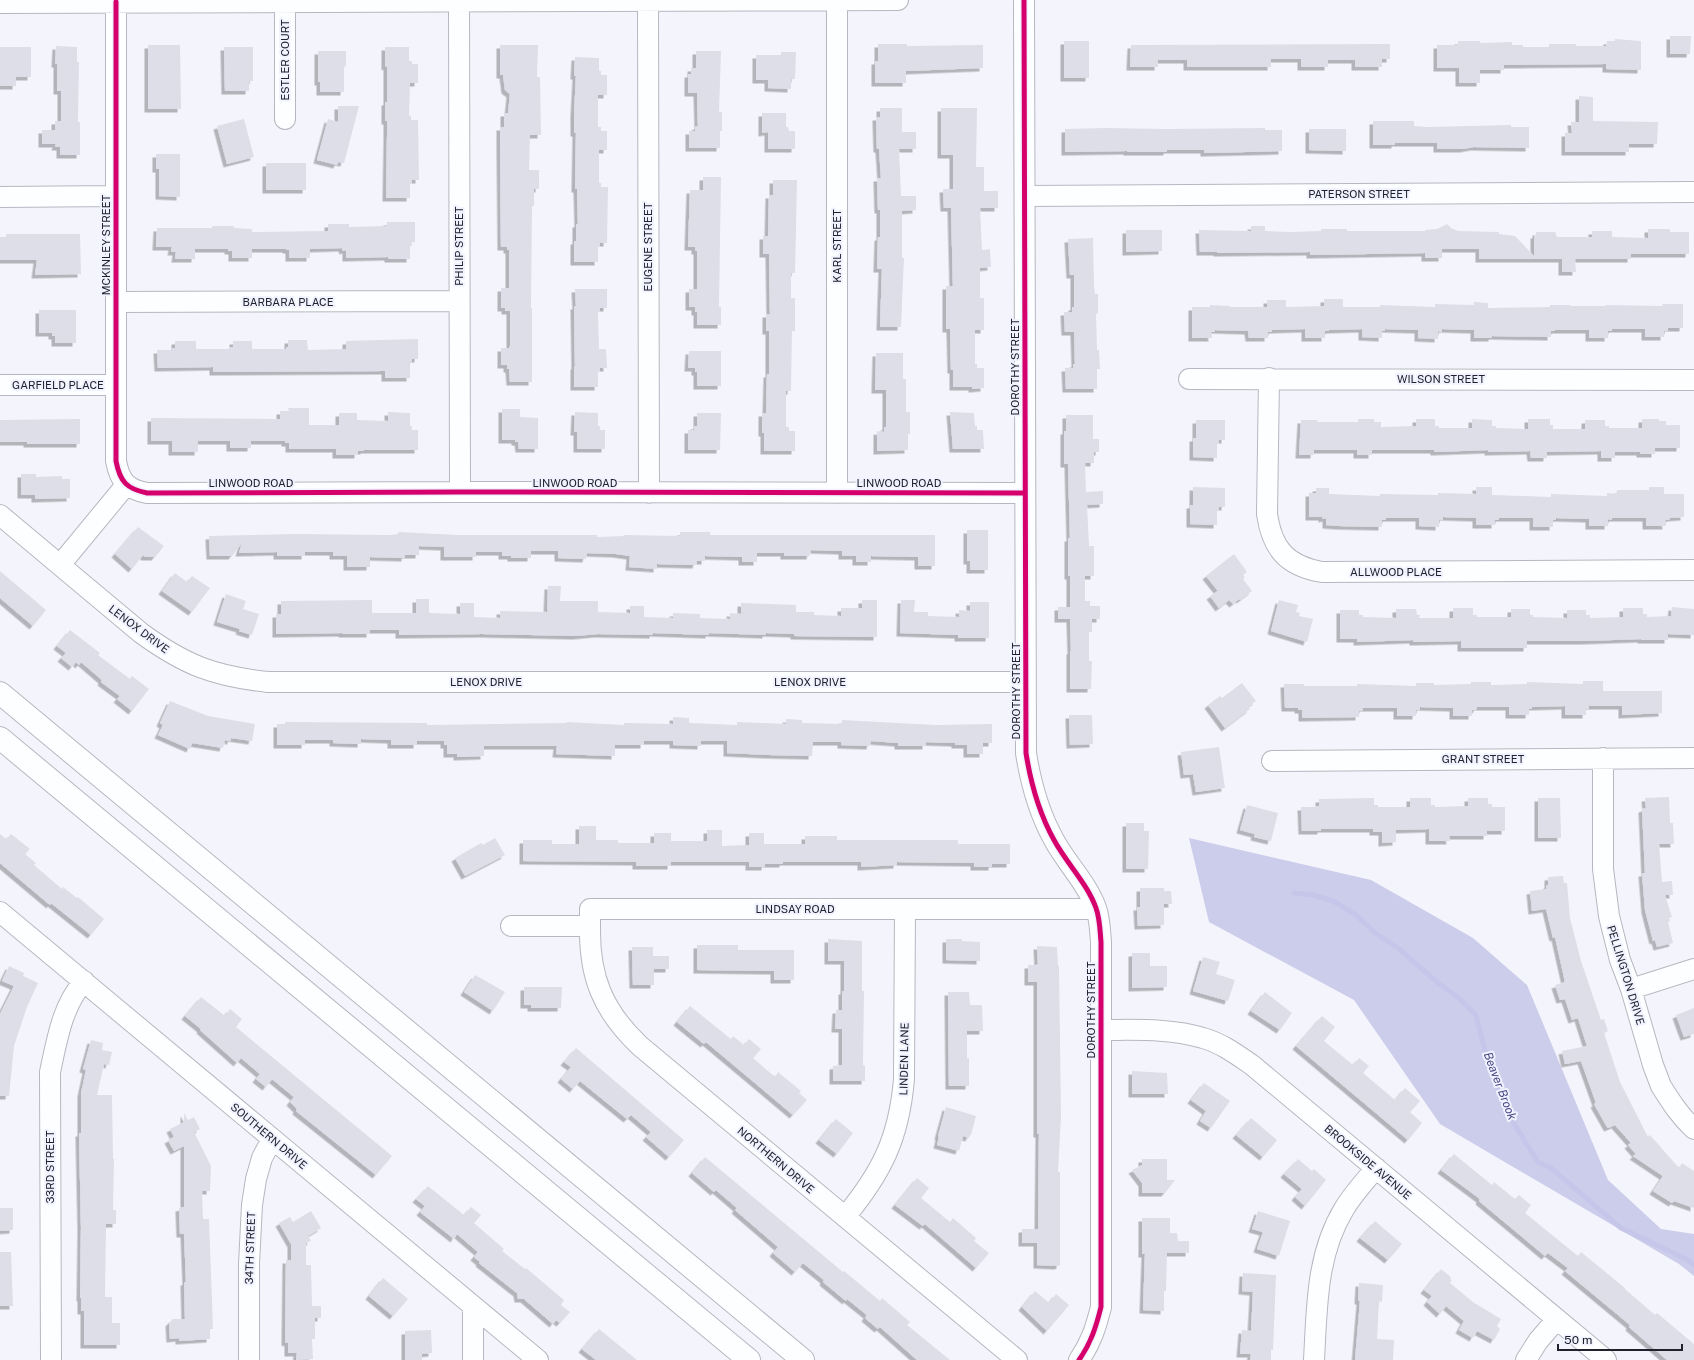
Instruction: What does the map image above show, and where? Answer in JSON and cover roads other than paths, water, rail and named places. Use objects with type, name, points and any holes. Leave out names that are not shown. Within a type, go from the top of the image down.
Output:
[{"type":"highway","points":[[0,694],[803,1360]]},
{"type":"highway","points":[[0,738],[749,1360]]},
{"type":"street","name":"KARL STREET","points":[[837,0],[837,493]]},
{"type":"street","points":[[0,3],[898,0]]},
{"type":"street","name":"DOROTHY STREET","points":[[1024,0],[1026,754],[1035,797],[1043,819],[1055,842],[1090,895],[1096,909],[1101,942],[1101,1307],[1096,1327],[1088,1347],[1079,1360]]},
{"type":"street","name":"PHILIP STREET","points":[[459,1],[460,492]]},
{"type":"street","name":"EUGENE STREET","points":[[648,1],[649,493]]},
{"type":"street","name":"MCKINLEY STREET","points":[[116,2],[116,462],[118,474],[126,485]]},
{"type":"street","name":"ESTLER COURT","points":[[285,2],[285,119]]},
{"type":"street","name":"PATERSON STREET","points":[[1025,196],[1694,192]]},
{"type":"street","points":[[0,197],[116,196]]},
{"type":"street","name":"BARBARA PLACE","points":[[116,302],[460,301]]},
{"type":"street","name":"ALLWOOD PLACE","points":[[1269,378],[1267,514],[1269,528],[1274,542],[1281,552],[1292,562],[1306,569],[1322,572],[1694,570]]},
{"type":"street","name":"WILSON STREET","points":[[1189,379],[1694,380]]},
{"type":"street","name":"GARFIELD PLACE","points":[[0,385],[116,385]]},
{"type":"street","points":[[60,565],[126,485]]},
{"type":"street","name":"LINWOOD ROAD","points":[[126,485],[137,491],[147,493],[1025,493]]},
{"type":"street","name":"LENOX DRIVE","points":[[0,515],[141,633],[163,649],[187,663],[213,673],[240,679],[268,682],[1025,682]]},
{"type":"street","name":"PELLINGTON DRIVE","points":[[1603,758],[1603,869],[1605,893],[1614,939],[1631,989],[1653,1065],[1661,1086],[1672,1105],[1685,1121],[1694,1129]]},
{"type":"street","name":"GRANT STREET","points":[[1272,761],[1694,758]]},
{"type":"street","name":"LINDSAY ROAD","points":[[590,926],[590,908],[1096,909]]},
{"type":"street","name":"LINDEN LANE","points":[[844,1217],[863,1195],[888,1151],[897,1128],[902,1103],[904,1079],[905,909]]},
{"type":"street","name":"SOUTHERN DRIVE","points":[[0,912],[538,1360]]},
{"type":"street","points":[[511,926],[590,926]]},
{"type":"street","name":"NORTHERN DRIVE","points":[[590,926],[591,961],[596,980],[603,999],[612,1016],[625,1032],[844,1217],[1017,1360]]},
{"type":"street","points":[[1631,989],[1694,969]]},
{"type":"street","name":"33RD STREET","points":[[51,1360],[50,1072],[58,1036],[69,1003],[74,992],[84,982]]},
{"type":"street","name":"BROOKSIDE AVENUE","points":[[1102,1030],[1178,1032],[1204,1038],[1230,1050],[1252,1065],[1606,1360]]},
{"type":"street","name":"34TH STREET","points":[[249,1360],[249,1264],[252,1205],[256,1178],[262,1158],[272,1139]]},
{"type":"street","points":[[1314,1360],[1317,1295],[1320,1272],[1326,1249],[1334,1228],[1344,1209],[1376,1168]]},
{"type":"street","points":[[473,1306],[473,1360]]},
{"type":"street","points":[[1526,1360],[1538,1341],[1557,1319]]},
{"type":"waterway","name":"Beaver Brook","points":[[1294,893],[1313,895],[1333,901],[1355,914],[1375,933],[1398,948],[1438,983],[1459,998],[1476,1015],[1489,1066],[1513,1122],[1538,1162],[1551,1168],[1621,1228],[1686,1259],[1694,1265]]}]
